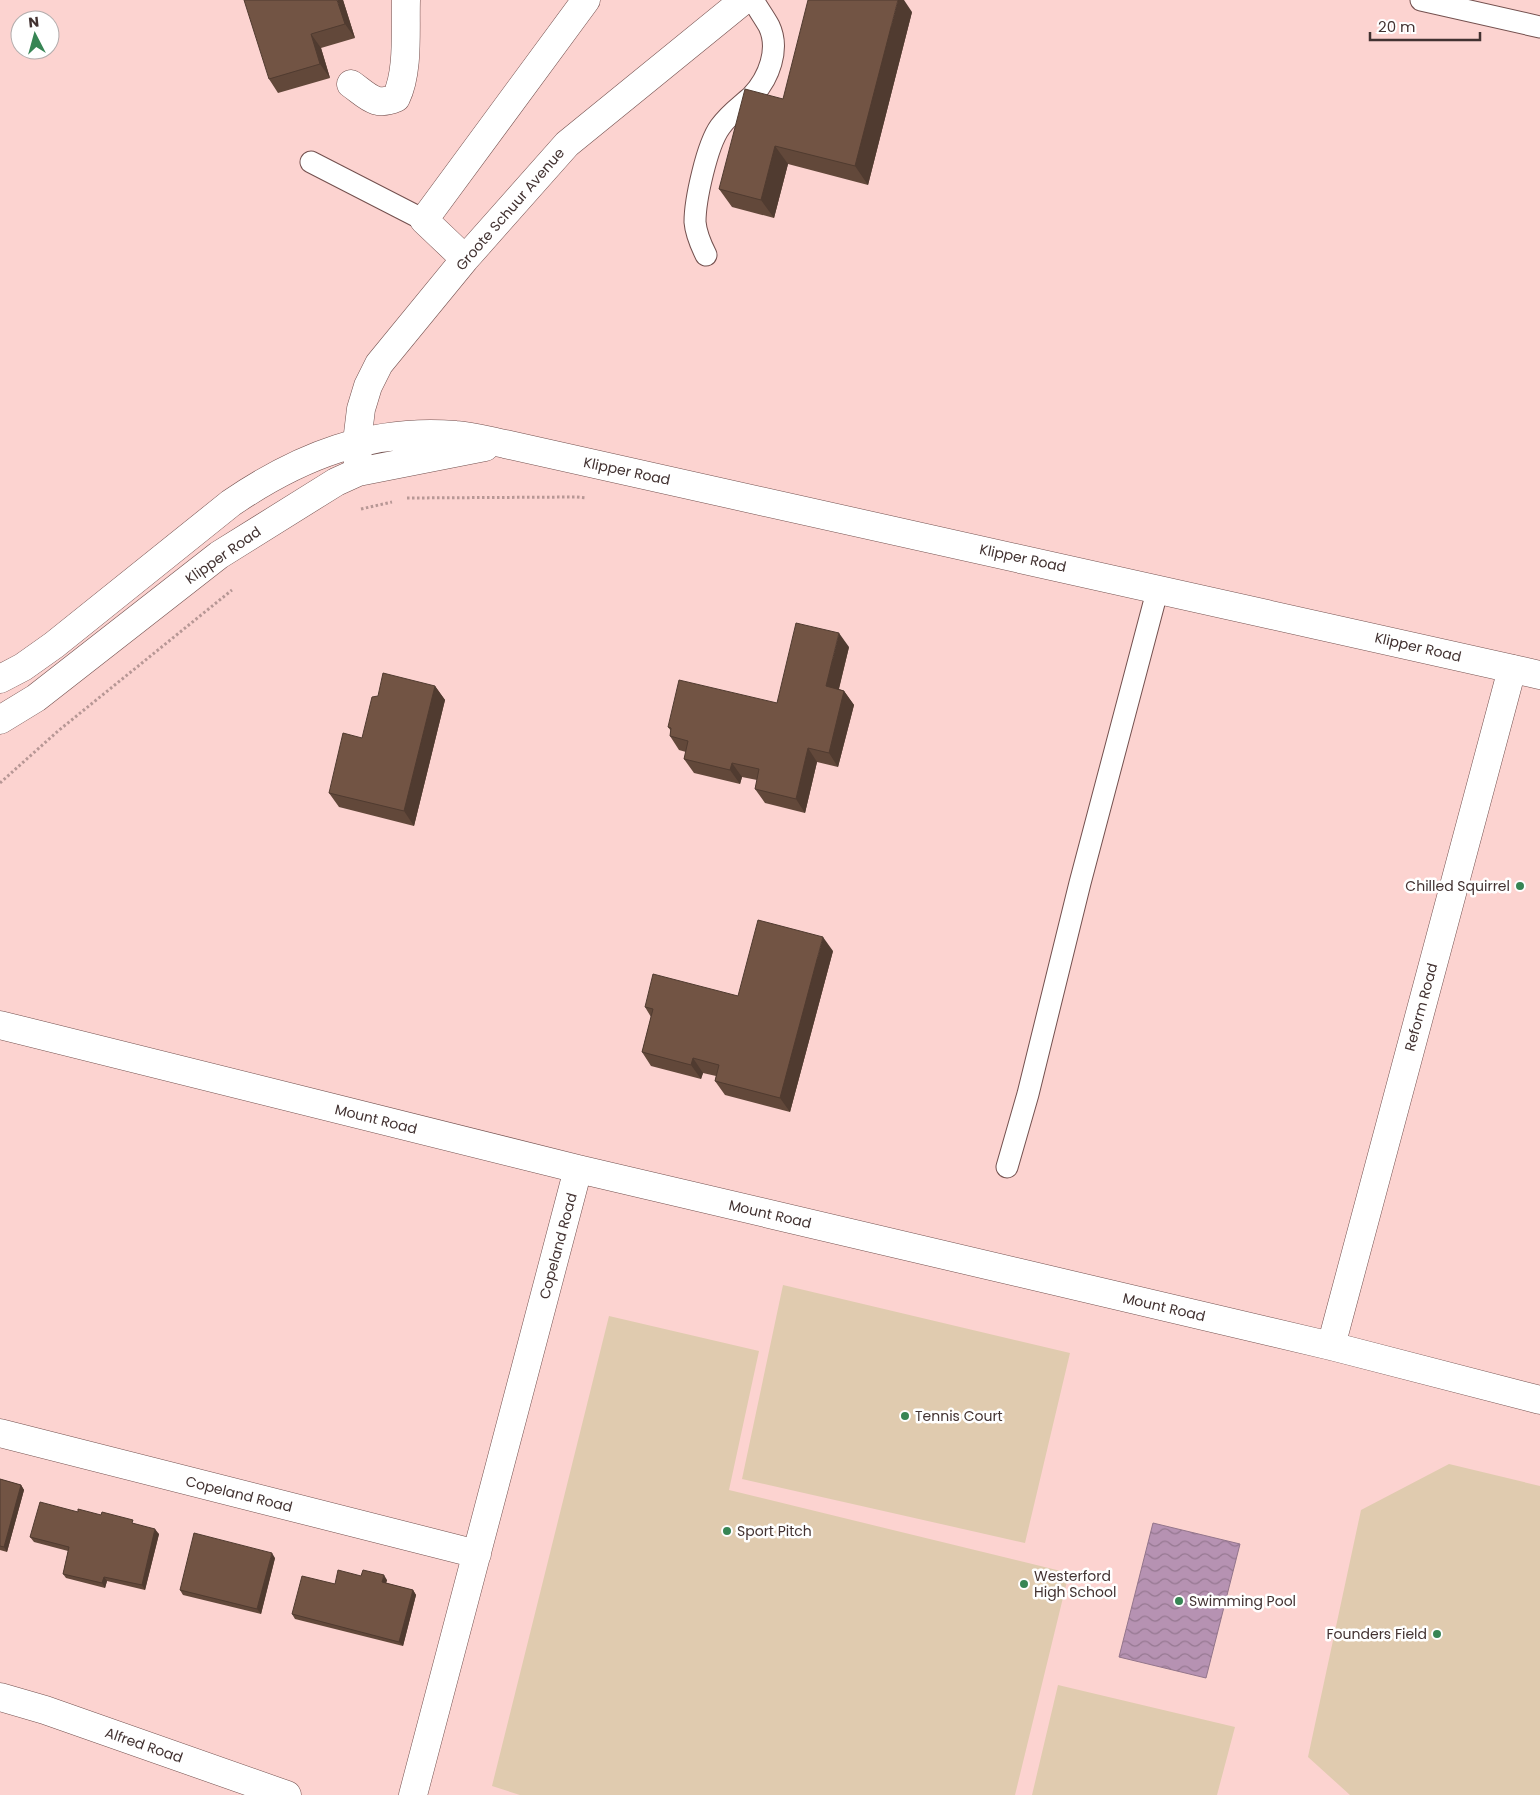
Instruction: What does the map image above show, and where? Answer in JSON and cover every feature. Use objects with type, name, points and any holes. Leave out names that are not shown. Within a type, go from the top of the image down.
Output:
[{"type":"street","points":[[351,84],[374,100],[385,102],[396,98],[400,89],[403,72],[406,0]]},
{"type":"street","points":[[465,259],[424,220],[586,0]]},
{"type":"street","name":"Groote Schuur Avenue","points":[[358,472],[357,442],[360,409],[368,386],[379,364],[465,259],[567,144],[744,0]]},
{"type":"street","name":"Klipper Road","points":[[0,679],[23,667],[54,645],[230,502],[257,485],[286,469],[357,442],[384,437],[434,434],[459,435],[505,444],[1158,588],[1540,675]]},
{"type":"street","name":"Klipper Road","points":[[0,720],[36,698],[219,555],[336,482],[358,472],[505,444]]},
{"type":"street","name":"Reform Road","points":[[1331,1346],[1512,668]]},
{"type":"street","points":[[0,732],[36,698]]},
{"type":"street","name":"Mount Road","points":[[0,1025],[578,1170],[1331,1346],[1540,1400]]},
{"type":"street","name":"Copeland Road","points":[[413,1795],[578,1170]]},
{"type":"street","name":"Copeland Road","points":[[0,1434],[477,1554]]},
{"type":"street","name":"Alfred Road","points":[[0,1697],[45,1710],[287,1795]]},
{"type":"lane","points":[[706,255],[699,241],[696,223],[697,202],[708,152],[718,129],[732,112],[752,96],[765,80],[772,64],[774,45],[770,28],[753,0]]},
{"type":"lane","points":[[1421,0],[1540,27]]},
{"type":"lane","points":[[310,162],[424,220]]},
{"type":"lane","points":[[1007,1167],[1028,1094],[1080,883],[1158,588]]},
{"type":"path","points":[[360,510],[407,498],[576,497],[595,500]]},
{"type":"path","points":[[0,783],[58,731],[234,589]]},
{"type":"shaded area","name":"Tennis Court","points":[[783,1285],[1070,1353],[1025,1543],[742,1479]]},
{"type":"shaded area","name":"Sport Pitch","points":[[609,1316],[759,1351],[729,1490],[1069,1573],[1015,1795],[520,1795],[492,1786]]},
{"type":"shaded area","name":"Founders Field","points":[[1449,1464],[1540,1486],[1540,1795],[1350,1795],[1308,1757],[1361,1510]]},
{"type":"shaded area","points":[[1058,1685],[1235,1727],[1217,1795],[1032,1795]]},
{"type":"water","name":"Swimming Pool","points":[[1153,1523],[1240,1544],[1206,1678],[1119,1657]]},
{"type":"building","points":[[244,0],[337,0],[345,24],[311,34],[320,64],[269,79]]},
{"type":"building","points":[[808,0],[898,0],[855,166],[775,146],[761,200],[719,189],[745,89],[783,99]]},
{"type":"building","points":[[796,623],[839,633],[826,686],[844,691],[829,753],[808,748],[796,799],[755,789],[759,769],[732,763],[730,770],[684,759],[688,741],[670,736],[671,728],[668,727],[679,680],[777,703]]},
{"type":"building","points":[[383,673],[435,686],[404,811],[329,793],[343,733],[362,738],[372,697],[378,696]]},
{"type":"building","points":[[758,920],[823,937],[780,1098],[715,1081],[719,1065],[693,1058],[691,1065],[642,1052],[653,1009],[645,1007],[653,974],[738,996]]},
{"type":"building","points":[[0,1479],[21,1485],[4,1547],[0,1546]]},
{"type":"building","points":[[40,1502],[78,1512],[78,1509],[101,1515],[102,1512],[133,1520],[132,1523],[155,1529],[142,1585],[104,1577],[102,1583],[63,1574],[69,1547],[30,1537]]},
{"type":"building","points":[[194,1533],[272,1553],[257,1609],[180,1590]]},
{"type":"building","points":[[338,1570],[361,1576],[363,1570],[384,1575],[382,1582],[413,1590],[399,1642],[292,1614],[302,1576],[335,1584]]},
{"type":"place","name":"Chilled Squirrel","points":[[1520,886]]},
{"type":"place","name":"Tennis Court","points":[[905,1416]]},
{"type":"place","name":"Sport Pitch","points":[[727,1531]]},
{"type":"place","name":"Westerford High School","points":[[1024,1584]]},
{"type":"place","name":"Swimming Pool","points":[[1179,1601]]},
{"type":"place","name":"Founders Field","points":[[1437,1634]]}]
